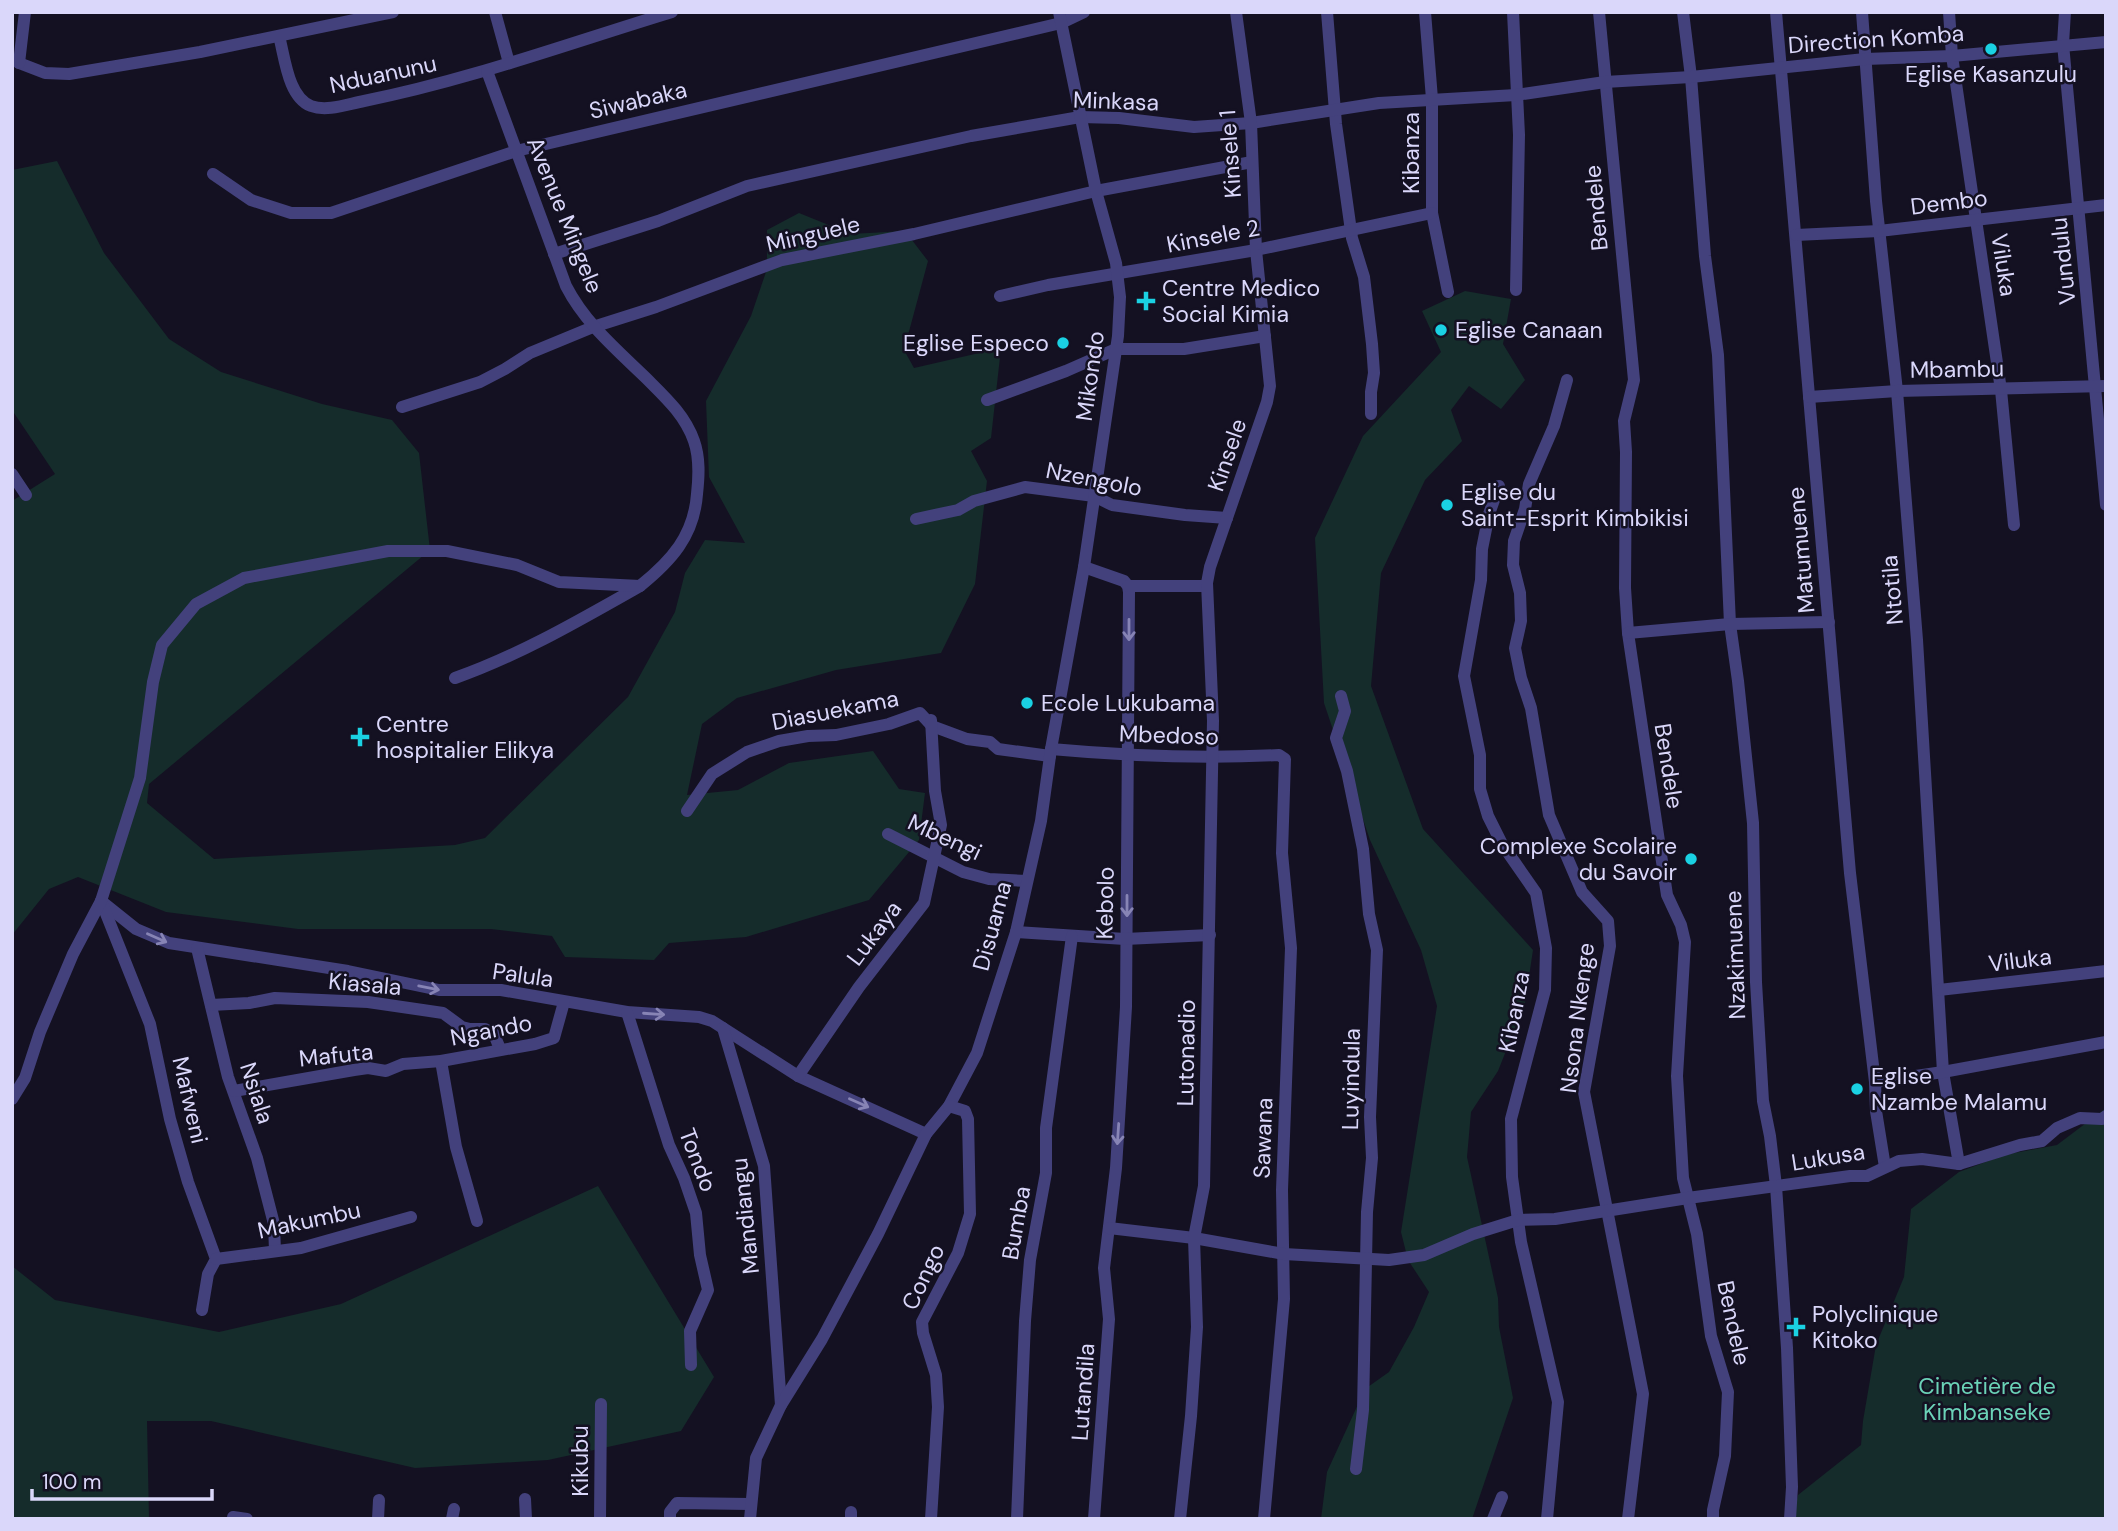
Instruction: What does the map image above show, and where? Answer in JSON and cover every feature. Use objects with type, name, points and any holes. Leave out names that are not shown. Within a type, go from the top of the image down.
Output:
[{"type":"street","points":[[24,12],[16,64],[45,73],[69,74],[279,36],[393,12]]},
{"type":"street","points":[[495,12],[509,63]]},
{"type":"street","name":"Nduanunu","points":[[279,36],[294,91],[309,105],[321,108],[381,98],[487,71],[672,12]]},
{"type":"street","name":"Siwabaka","points":[[213,174],[251,200],[290,213],[331,213],[516,151],[1084,12]]},
{"type":"street","name":"Kinsele 1","points":[[1236,12],[1251,123],[1256,250],[1265,336]]},
{"type":"street","points":[[1326,12],[1335,110],[1351,230],[1364,276],[1372,344],[1374,373],[1371,414]]},
{"type":"street","name":"Kibanza","points":[[1425,12],[1432,99],[1432,213],[1448,292]]},
{"type":"street","points":[[1513,12],[1519,135],[1516,290]]},
{"type":"street","name":"Bendele","points":[[1598,12],[1634,380],[1624,421],[1625,588],[1628,633],[1667,895],[1681,925],[1685,942],[1677,1076],[1683,1178],[1697,1234],[1711,1336],[1728,1392],[1724,1457],[1713,1519]]},
{"type":"street","name":"Nzakimuene","points":[[1683,12],[1691,77],[1705,256],[1718,355],[1730,624],[1753,823],[1756,982],[1763,1101],[1776,1186],[1787,1348],[1790,1519]]},
{"type":"street","name":"Matumuene","points":[[1776,12],[1850,873],[1876,1111],[1885,1167]]},
{"type":"street","name":"Ntotila","points":[[1862,12],[1879,232],[1897,391],[1917,640],[1943,1072],[1959,1164]]},
{"type":"street","name":"Viluka","points":[[1949,12],[1952,56],[2001,390],[2014,525]]},
{"type":"street","name":"Vundulu","points":[[2065,12],[2063,44],[2079,208],[2101,386],[2106,505]]},
{"type":"street","name":"Mikondo","points":[[1050,752],[1084,567],[1116,349],[1120,296],[1118,275],[1096,191],[1060,18]]},
{"type":"street","name":"Direction Komba","points":[[1691,77],[1865,59],[1952,56],[2106,42]]},
{"type":"street","name":"Avenue Mingele","points":[[455,678],[489,666],[535,643],[640,586],[666,565],[691,526],[697,502],[699,470],[695,442],[682,417],[593,327],[577,307],[566,285],[487,71]]},
{"type":"street","name":"Minkasa","points":[[555,254],[658,220],[747,186],[971,136],[1080,117],[1119,118],[1194,127],[1251,123],[1379,103],[1516,95],[1605,82],[1691,77]]},
{"type":"street","name":"Minguele","points":[[402,407],[480,382],[530,353],[593,327],[656,307],[782,260],[914,234],[1096,191],[1252,162]]},
{"type":"street","name":"Dembo","points":[[1796,234],[1879,232],[2106,205]]},
{"type":"street","name":"Kinsele 2","points":[[1000,296],[1256,250],[1432,213]]},
{"type":"street","points":[[987,400],[1116,349],[1184,349],[1265,336]]},
{"type":"street","name":"Kinsele","points":[[1207,586],[1210,567],[1267,402],[1270,386],[1265,336]]},
{"type":"street","name":"Nsona Nkenge","points":[[1567,380],[1554,426],[1529,484],[1525,509],[1514,541],[1513,565],[1520,593],[1521,621],[1515,648],[1531,708],[1549,815],[1582,892],[1608,921],[1610,946],[1584,1093],[1643,1394],[1628,1519]]},
{"type":"street","name":"Mbambu","points":[[1809,397],[1897,391],[2101,386]]},
{"type":"street","points":[[12,474],[26,495]]},
{"type":"street","name":"Kibanza","points":[[1499,486],[1489,514],[1482,549],[1481,580],[1464,676],[1480,755],[1480,789],[1488,816],[1502,844],[1536,893],[1546,948],[1545,990],[1511,1119],[1512,1177],[1518,1220],[1545,1354],[1558,1402],[1547,1519]]},
{"type":"street","name":"Nzengolo","points":[[916,519],[958,510],[974,501],[1025,487],[1094,496],[1112,505],[1227,518]]},
{"type":"street","points":[[12,1099],[25,1077],[40,1032],[73,954],[101,901],[140,778],[153,682],[162,645],[196,604],[244,578],[388,551],[447,551],[517,565],[559,582],[640,586]]},
{"type":"street","points":[[1084,567],[1124,581],[1128,586],[1207,586]]},
{"type":"street","name":"Kebolo","points":[[1104,1268],[1116,1168],[1126,1007],[1128,586]]},
{"type":"street","name":"Lutonadio","points":[[1180,1519],[1196,1327],[1194,1238],[1204,1186],[1213,758],[1207,586]]},
{"type":"street","points":[[1628,633],[1730,624],[1829,622]]},
{"type":"street","name":"Luyindula","points":[[1341,696],[1345,711],[1336,738],[1347,771],[1363,849],[1369,914],[1377,950],[1363,1410],[1356,1469]]},
{"type":"street","name":"Diasuekama","points":[[687,811],[712,774],[747,752],[789,739],[836,735],[889,724],[920,713],[967,739],[990,742],[998,749],[1050,752]]},
{"type":"street","name":"Lukaya","points":[[798,1076],[859,987],[924,903],[941,825],[935,791],[931,721]]},
{"type":"street","name":"Mbedoso","points":[[1050,752],[1213,758],[1279,755],[1285,759]]},
{"type":"street","name":"Disuama","points":[[750,1519],[756,1458],[781,1405],[822,1339],[878,1234],[926,1134],[950,1106],[976,1053],[1016,932],[1041,821],[1050,752]]},
{"type":"street","name":"Sawana","points":[[1264,1519],[1284,1299],[1282,1190],[1291,948],[1282,853],[1285,759]]},
{"type":"street","name":"Mbengi","points":[[888,834],[963,872],[999,881],[1026,881]]},
{"type":"street","name":"Palula","points":[[101,901],[136,929],[169,943],[348,971],[439,990],[501,990],[627,1012],[699,1017],[712,1021],[798,1076],[926,1134]]},
{"type":"street","name":"Mafweni","points":[[101,901],[150,1024],[170,1119],[188,1182],[216,1259]]},
{"type":"street","points":[[1016,932],[1125,939],[1210,935]]},
{"type":"street","name":"Bumba","points":[[1017,1519],[1030,1260],[1046,1173],[1046,1128],[1072,936]]},
{"type":"street","name":"Nsiala","points":[[197,948],[228,1077],[234,1091],[234,1100],[257,1158],[274,1223],[275,1251]]},
{"type":"street","name":"Viluka","points":[[1939,990],[2106,971]]},
{"type":"street","name":"Kiasala","points":[[211,1004],[249,1003],[275,998],[368,1002],[443,1013],[462,1027],[485,1029],[494,1034],[500,1049]]},
{"type":"street","name":"Ngando","points":[[441,1061],[554,1038],[564,1002]]},
{"type":"street","name":"Tondo","points":[[627,1012],[668,1145],[684,1178],[696,1213],[700,1255],[708,1290],[690,1331],[691,1365]]},
{"type":"street","name":"Mandiangu","points":[[723,1028],[764,1166],[781,1405]]},
{"type":"street","points":[[1875,1083],[2106,1042]]},
{"type":"street","points":[[441,1061],[456,1147],[477,1221]]},
{"type":"street","name":"Mafuta","points":[[234,1091],[354,1070],[386,1070],[402,1064],[441,1061]]},
{"type":"street","name":"Congo","points":[[931,1519],[938,1407],[936,1376],[922,1322],[958,1254],[970,1214],[968,1119],[965,1111],[950,1106]]},
{"type":"street","points":[[1959,1164],[2042,1141],[2057,1128],[2080,1118],[2102,1119],[2106,1116]]},
{"type":"street","name":"Lukusa","points":[[1109,1228],[1194,1238],[1284,1254],[1389,1260],[1424,1255],[1473,1234],[1518,1220],[1555,1219],[1688,1198],[1867,1176],[1899,1161],[1922,1159],[1959,1164]]},
{"type":"street","name":"Makumbu","points":[[216,1259],[301,1248],[411,1217]]},
{"type":"street","points":[[202,1310],[208,1274],[216,1259]]},
{"type":"street","name":"Lutandila","points":[[1094,1519],[1110,1319],[1104,1268]]},
{"type":"street","name":"Kikubu","points":[[600,1519],[601,1404]]},
{"type":"street","points":[[1493,1519],[1502,1497]]},
{"type":"street","points":[[525,1499],[526,1519]]},
{"type":"street","points":[[378,1519],[379,1500]]},
{"type":"street","points":[[670,1519],[670,1512],[677,1503],[750,1504]]},
{"type":"street","points":[[233,1517],[247,1519]]},
{"type":"green space","points":[[57,161],[104,253],[169,339],[221,372],[322,404],[392,420],[419,453],[430,550],[149,784],[147,803],[214,859],[455,845],[485,838],[628,697],[675,612],[685,573],[705,540],[745,543],[709,477],[706,401],[751,316],[767,269],[767,230],[799,213],[851,234],[905,231],[928,261],[904,350],[914,368],[1001,348],[991,438],[971,451],[987,481],[975,584],[941,653],[836,670],[737,698],[702,724],[687,795],[738,790],[789,763],[873,751],[899,789],[925,793],[919,840],[869,900],[746,937],[669,943],[654,960],[565,957],[552,936],[491,929],[298,929],[166,912],[78,877],[49,889],[12,935],[12,501],[55,474],[12,410],[12,170]]},
{"type":"green space","points":[[1465,291],[1511,299],[1503,344],[1525,380],[1501,409],[1469,386],[1451,410],[1462,441],[1425,480],[1381,573],[1371,686],[1423,829],[1533,950],[1525,1003],[1498,1071],[1471,1112],[1467,1157],[1498,1298],[1499,1327],[1513,1398],[1472,1519],[1321,1519],[1327,1472],[1365,1389],[1389,1372],[1414,1327],[1429,1292],[1408,1260],[1401,1232],[1437,1006],[1421,950],[1370,840],[1324,703],[1315,538],[1363,436],[1441,352],[1422,311]]},
{"type":"green space","name":"Cimetière de Kimbanseke","points":[[2106,1108],[2106,1519],[1792,1519],[1798,1495],[1861,1445],[1876,1345],[1904,1277],[1911,1209],[1959,1172],[2004,1155],[2057,1145]]},
{"type":"green space","points":[[598,1186],[714,1377],[681,1431],[548,1460],[415,1468],[211,1421],[147,1421],[149,1519],[12,1519],[12,1266],[55,1300],[219,1332],[341,1304]]},
{"type":"place","name":"Eglise Kasanzulu","points":[[1991,49]]},
{"type":"place","name":"Centre Medico Social Kimia","points":[[1146,301]]},
{"type":"place","name":"Eglise Canaan","points":[[1441,330]]},
{"type":"place","name":"Eglise Especo","points":[[1063,343]]},
{"type":"place","name":"Eglise du Saint-Esprit Kimbikisi","points":[[1447,505]]},
{"type":"place","name":"Ecole Lukubama","points":[[1027,703]]},
{"type":"place","name":"Centre hospitalier Elikya","points":[[360,737]]},
{"type":"place","name":"Complexe Scolaire du Savoir","points":[[1691,859]]},
{"type":"place","name":"Eglise Nzambe Malamu","points":[[1857,1089]]},
{"type":"place","name":"Polyclinique Kitoko","points":[[1796,1327]]}]
